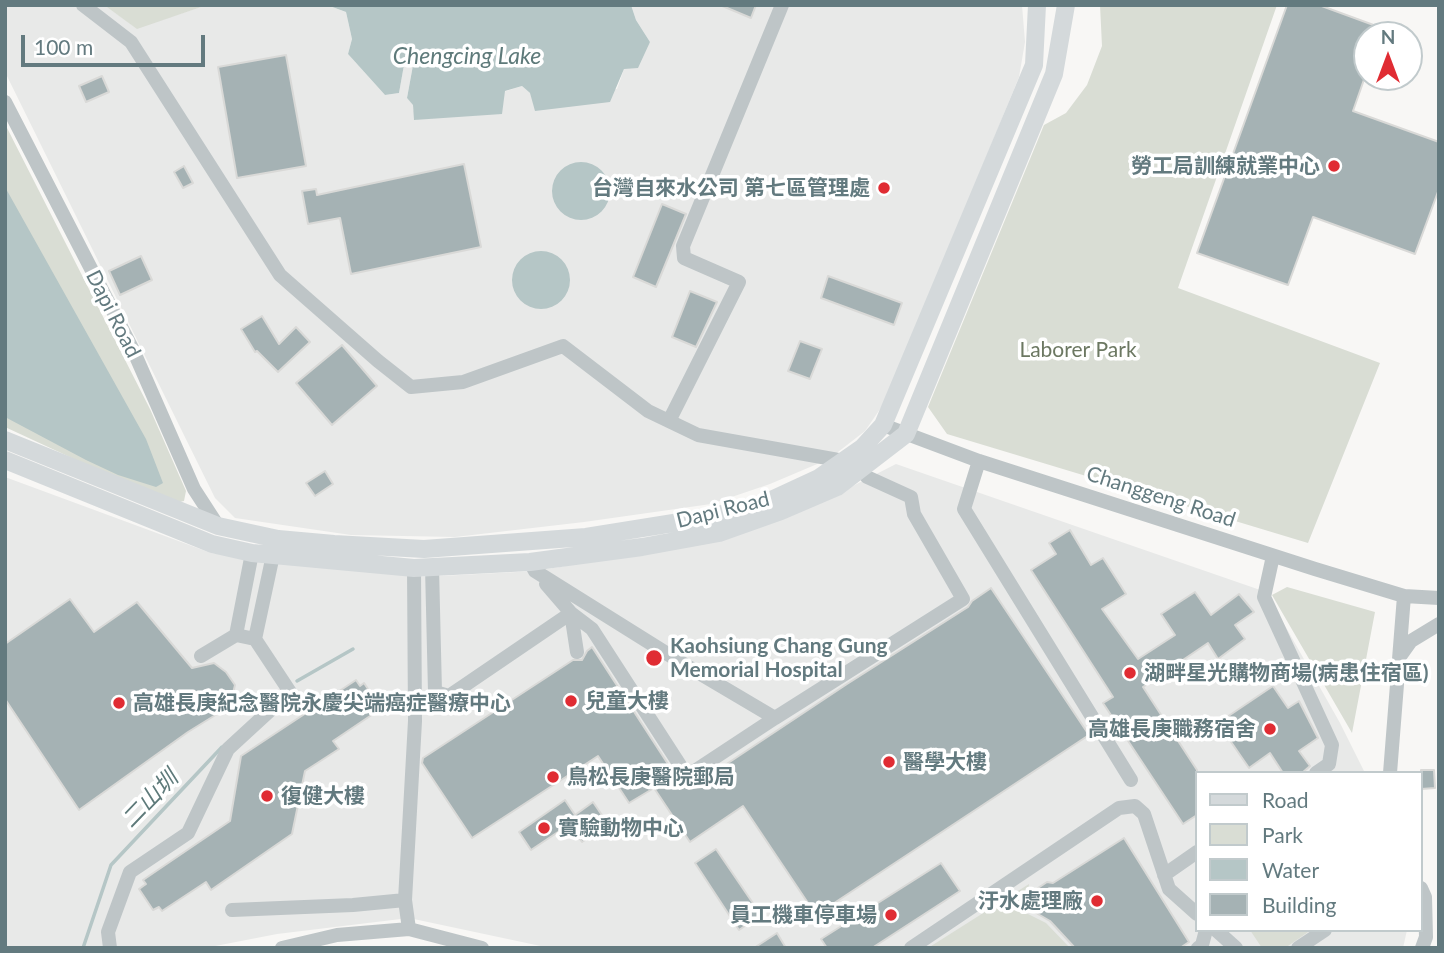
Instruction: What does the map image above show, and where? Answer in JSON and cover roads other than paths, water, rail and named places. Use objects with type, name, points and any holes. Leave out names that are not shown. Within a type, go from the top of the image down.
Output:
[{"type":"main road","name":"Dapi Road","points":[[5,440],[218,526],[278,539],[424,549],[586,537],[712,517],[765,503],[819,478],[862,448],[883,425],[1034,65],[1037,5]]},
{"type":"main road","name":"Dapi Road","points":[[5,460],[212,544],[252,553],[423,568],[533,567],[719,533],[837,487],[906,434],[1054,74],[1066,5]]},
{"type":"street","points":[[83,5],[131,42],[280,275],[411,387],[463,382],[563,346],[648,411],[698,435],[844,461]]},
{"type":"street","points":[[669,421],[739,282],[684,258],[682,246],[782,5]]},
{"type":"street","name":"Dapi Road","points":[[5,102],[134,352],[194,489],[218,526]]},
{"type":"street","name":"Changgeng Road","points":[[883,425],[979,461],[1273,556],[1404,596],[1439,598]]},
{"type":"street","points":[[979,461],[964,509],[1131,779]]},
{"type":"street","points":[[533,567],[571,613],[592,629],[687,776],[962,599],[914,514],[911,497],[867,477],[861,470]]},
{"type":"street","points":[[236,635],[252,553]]},
{"type":"street","points":[[255,639],[273,555]]},
{"type":"street","points":[[1273,556],[1264,597],[1332,745],[1329,764],[1319,771]]},
{"type":"street","points":[[533,567],[682,663],[775,718]]},
{"type":"street","points":[[423,568],[435,692],[449,696],[571,613]]},
{"type":"street","points":[[409,929],[405,900],[423,568]]},
{"type":"street","points":[[1390,771],[1404,596]]},
{"type":"street","points":[[571,613],[577,652]]},
{"type":"street","points":[[1401,656],[1411,641],[1439,624]]},
{"type":"street","points":[[110,948],[107,932],[131,872],[188,833],[228,749],[290,692],[255,639],[236,635],[201,656]]},
{"type":"street","points":[[911,948],[1119,808],[1135,806],[1144,814],[1169,889],[1196,913]]},
{"type":"street","points":[[1164,874],[1196,853]]},
{"type":"street","points":[[1422,948],[1426,937],[1423,892]]},
{"type":"street","points":[[232,910],[405,900]]},
{"type":"street","points":[[282,948],[337,936],[409,929],[482,948]]},
{"type":"street","points":[[1198,948],[1202,945],[1205,932]]},
{"type":"street","points":[[1218,932],[1236,948]]},
{"type":"street","points":[[1298,948],[1322,932]]},
{"type":"water","name":"Chengcing Lake","points":[[327,5],[631,5],[636,20],[650,42],[638,68],[624,69],[610,102],[535,111],[530,93],[522,86],[505,91],[502,114],[414,120],[413,105],[407,98],[416,49],[407,48],[399,93],[385,95],[348,54],[352,39],[346,12]]},
{"type":"water","points":[[581,162],[597,167],[605,175],[610,191],[605,207],[597,215],[581,220],[565,215],[557,207],[552,191],[557,175],[565,167]]},
{"type":"water","points":[[5,187],[146,439],[163,483],[156,487],[118,475],[5,417]]},
{"type":"water","points":[[541,251],[557,256],[565,264],[570,280],[565,296],[557,304],[541,309],[525,304],[517,296],[512,280],[517,264],[525,256]]},
{"type":"waterway","name":"二山圳","points":[[297,681],[353,649]]},
{"type":"waterway","name":"二山圳","points":[[260,710],[276,694]]},
{"type":"waterway","name":"二山圳","points":[[83,948],[111,865],[222,747]]},
{"type":"place","name":"勞工局訓練就業中心","points":[[1334,166]]},
{"type":"place","name":"台灣自來水公司 第七區管理處","points":[[884,188]]},
{"type":"place","name":"Kaohsiung Chang Gung Memorial Hospital","points":[[654,658]]},
{"type":"place","name":"湖畔星光購物商場(病患住宿區)","points":[[1130,673]]},
{"type":"place","name":"兒童大樓","points":[[571,701]]},
{"type":"place","name":"高雄長庚紀念醫院永慶尖端癌症醫療中心","points":[[119,703]]},
{"type":"place","name":"高雄長庚職務宿舍","points":[[1270,729]]},
{"type":"place","name":"醫學大樓","points":[[889,762]]},
{"type":"place","name":"鳥松長庚醫院郵局","points":[[553,777]]},
{"type":"place","name":"復健大樓","points":[[267,796]]},
{"type":"place","name":"實驗動物中心","points":[[544,828]]},
{"type":"place","name":"汙水處理廠","points":[[1097,901]]},
{"type":"place","name":"員工機車停車場","points":[[891,915]]},
{"type":"park label","name":"Laborer Park","points":[[1078,350]]}]
